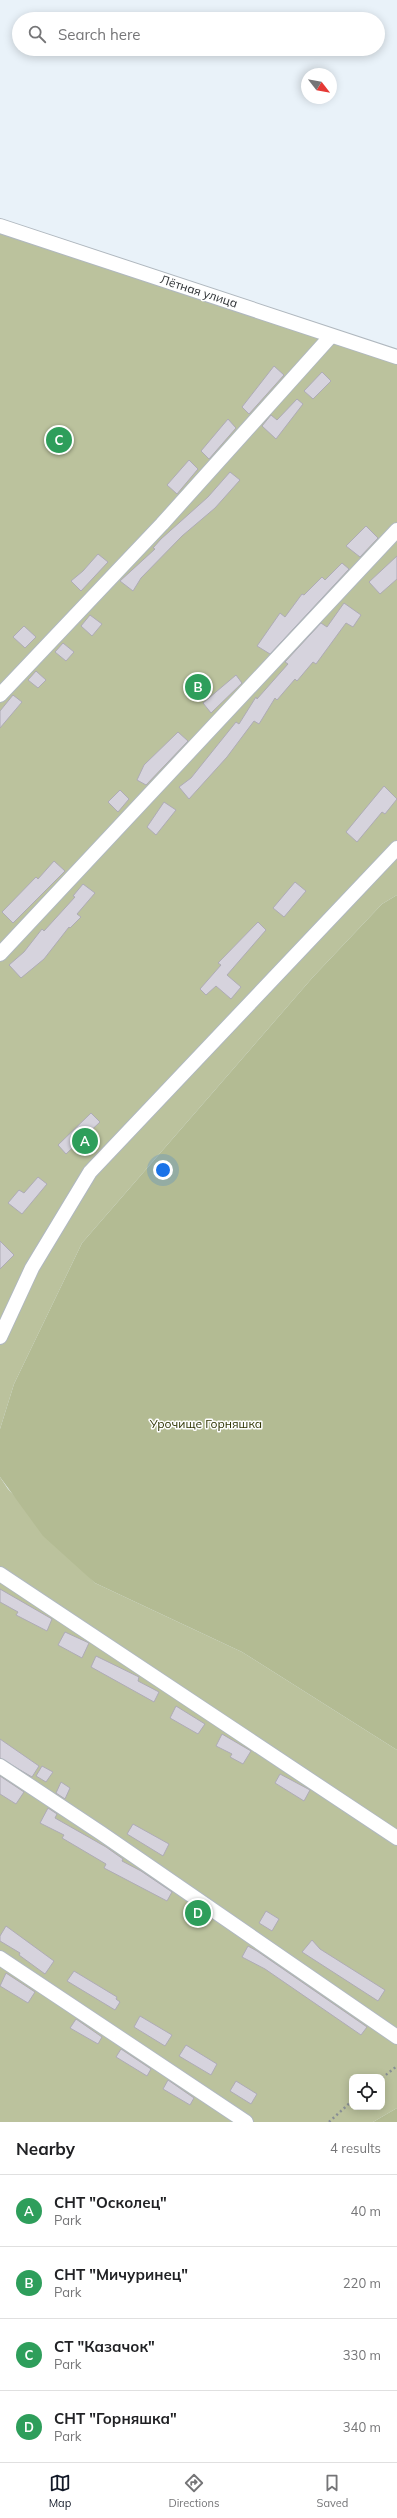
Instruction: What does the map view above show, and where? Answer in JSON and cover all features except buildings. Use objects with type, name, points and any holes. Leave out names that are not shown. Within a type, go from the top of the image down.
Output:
[{"type":"street","name":"Лётная улица","points":[[0,226],[397,357]]},
{"type":"street","points":[[0,694],[162,524],[332,336]]},
{"type":"street","points":[[0,954],[397,530]]},
{"type":"street","points":[[0,1337],[32,1268],[90,1172],[397,848]]},
{"type":"street","points":[[0,1574],[397,1838]]},
{"type":"street","points":[[0,1766],[101,1833],[397,2037]]},
{"type":"street","points":[[0,1958],[246,2122]]},
{"type":"path","points":[[385,2076],[397,2066]]},
{"type":"path","points":[[329,2122],[349,2103]]},
{"type":"green space","points":[[0,226],[397,356],[397,895],[382,904],[313,977],[82,1243],[14,1384],[0,1429]]},
{"type":"green space","name":"Урочище Горняшка","points":[[397,895],[397,1750],[242,1652],[95,1583],[43,1536],[0,1477],[0,1429],[14,1384],[82,1243],[313,977],[382,904]]},
{"type":"green space","points":[[0,1477],[8,1489],[95,1583],[242,1652],[397,1750],[397,2108],[373,2122],[0,2122]]},
{"type":"green space","points":[[397,2108],[397,2122],[373,2122]]},
{"type":"place","name":"СТ \"Казачок\"","points":[[59,440]]},
{"type":"place","name":"СНТ \"Мичуринец\"","points":[[198,687]]},
{"type":"place","name":"СНТ \"Осколец\"","points":[[85,1141]]},
{"type":"place","name":"СНТ \"Горняшка\"","points":[[198,1913]]}]
